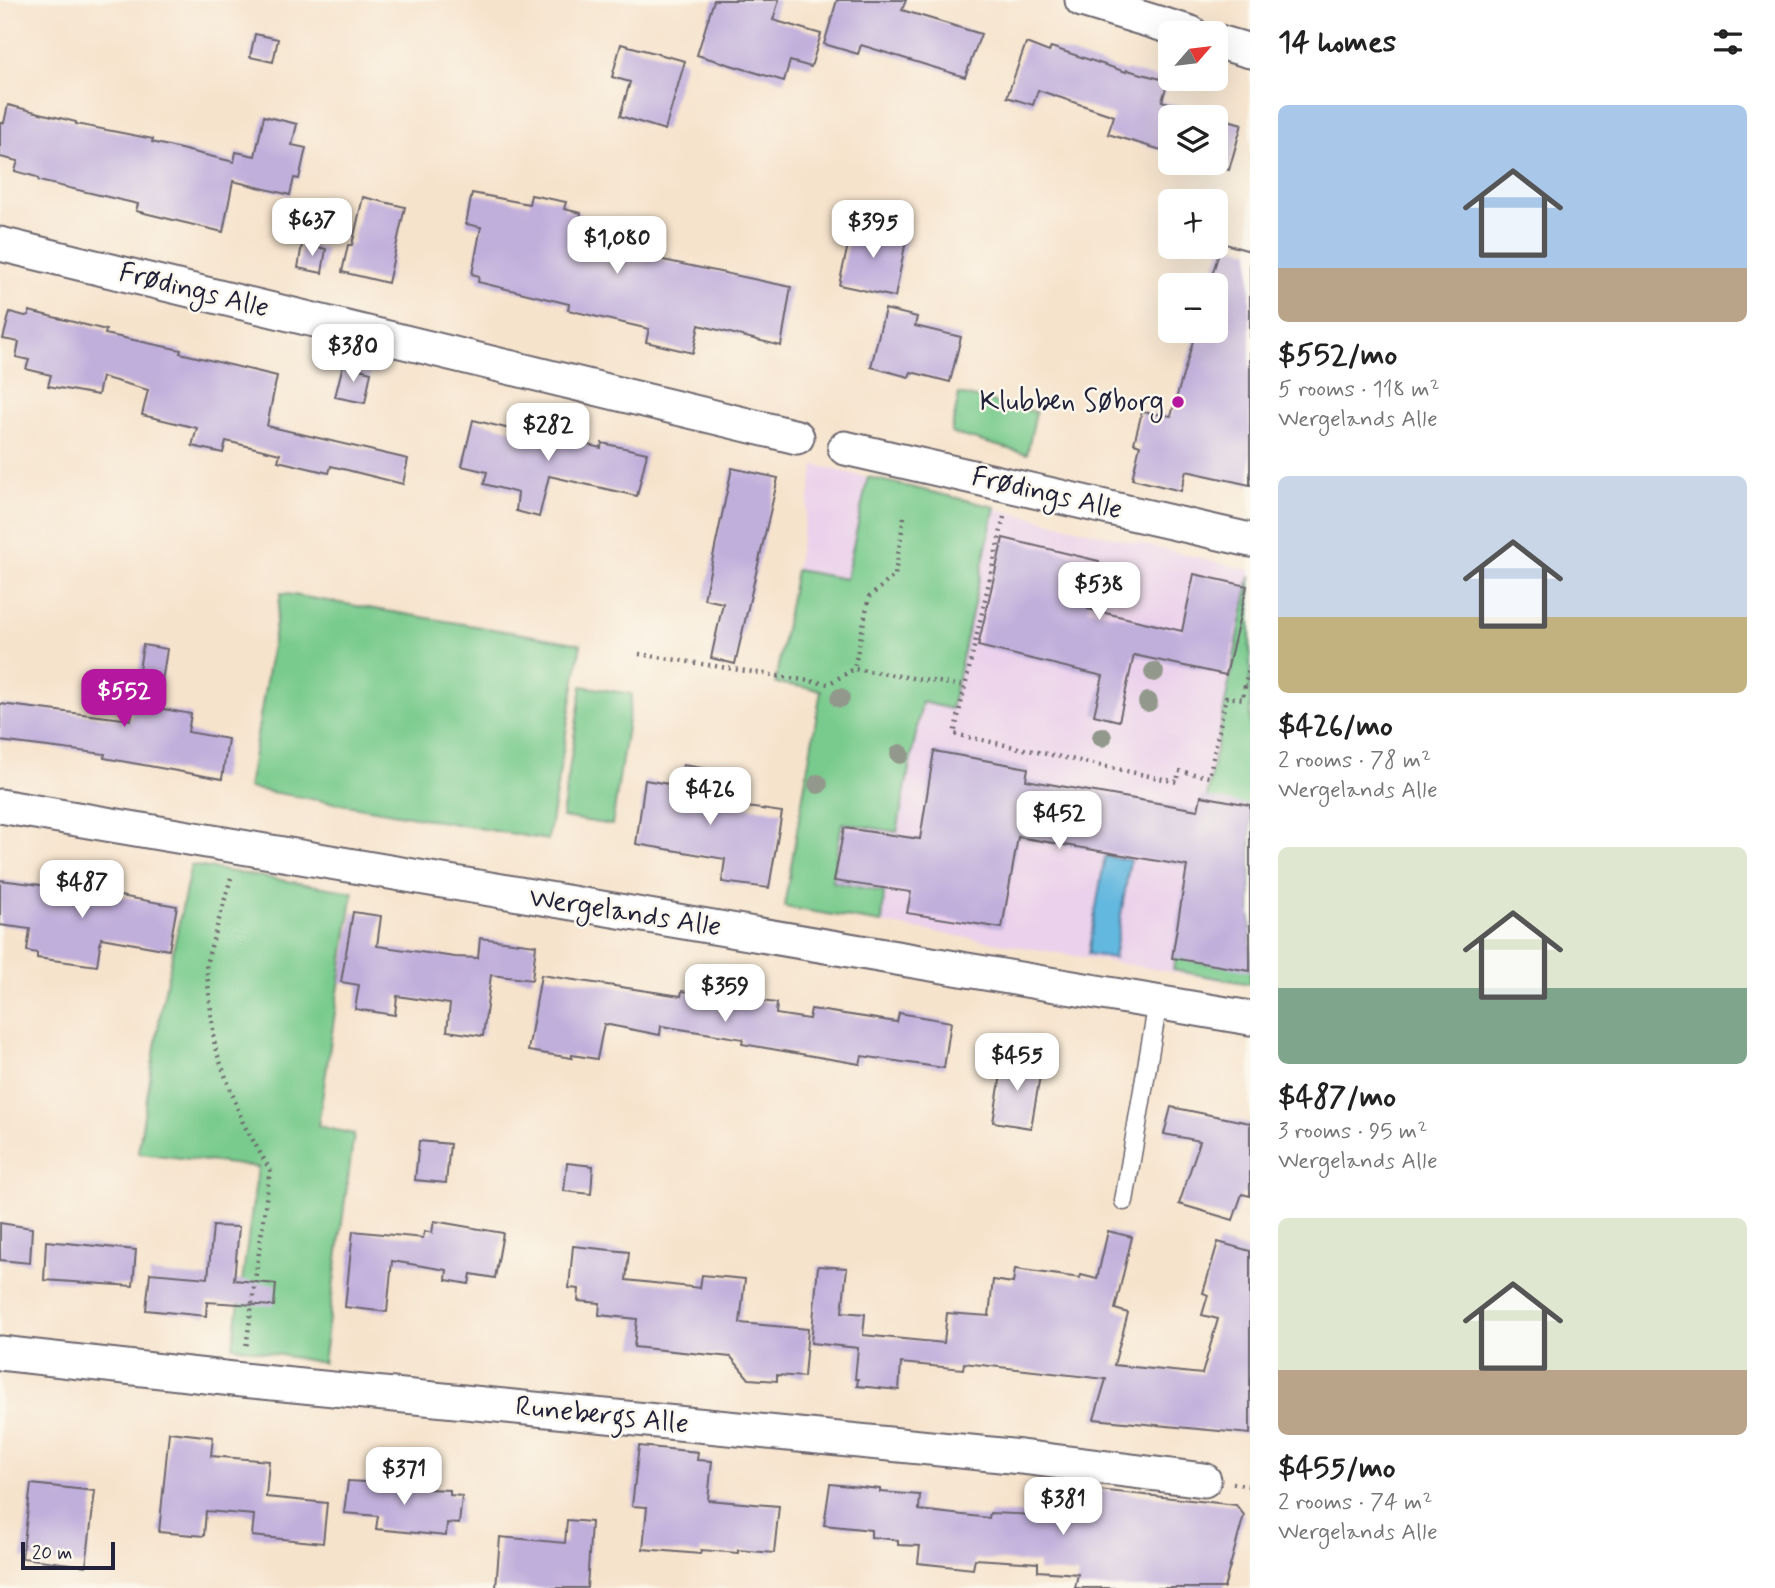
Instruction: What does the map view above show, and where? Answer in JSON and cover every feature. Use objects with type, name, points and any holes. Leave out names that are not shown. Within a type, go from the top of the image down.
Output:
[{"type":"street","points":[[1082,0],[1158,23]]},
{"type":"street","points":[[1228,45],[1250,51]]},
{"type":"street","name":"Frødings Alle","points":[[0,244],[797,437]]},
{"type":"street","name":"Frødings Alle","points":[[845,448],[1250,540]]},
{"type":"street","name":"Wergelands Alle","points":[[0,806],[1250,1018]]},
{"type":"street","name":"Runebergs Alle","points":[[0,1353],[242,1380],[1010,1456],[1205,1480]]},
{"type":"lane","points":[[1124,1201],[1158,1002]]},
{"type":"path","points":[[1011,486],[954,734],[1177,782],[1179,771],[1209,777],[1226,696],[1243,699],[1250,665]]},
{"type":"path","points":[[854,669],[869,597],[895,575],[904,517]]},
{"type":"path","points":[[639,654],[828,684],[854,669],[964,686]]},
{"type":"path","points":[[239,848],[206,964],[215,1048],[243,1123],[270,1170],[242,1380]]},
{"type":"shaded area","points":[[815,465],[1250,570],[1250,985],[784,907],[821,690],[775,683]]},
{"type":"green space","points":[[959,394],[1036,412],[1027,454],[951,433]]},
{"type":"green space","points":[[868,477],[995,507],[951,709],[922,702],[897,832],[842,823],[832,882],[884,892],[882,923],[784,907],[821,690],[775,683],[796,570],[846,579]]},
{"type":"green space","points":[[1250,576],[1250,984],[1173,970]]},
{"type":"green space","points":[[281,593],[581,644],[548,840],[248,788]]},
{"type":"green space","points":[[582,686],[632,694],[612,825],[562,817]]},
{"type":"green space","points":[[191,865],[353,892],[318,1126],[354,1134],[323,1363],[233,1346],[258,1167],[138,1153],[162,1004]]},
{"type":"water","points":[[1105,856],[1130,860],[1114,958],[1088,954]]},
{"type":"building","points":[[714,0],[779,0],[773,20],[821,34],[811,67],[790,61],[784,81],[697,55]]},
{"type":"building","points":[[837,0],[906,0],[902,10],[981,34],[965,77],[861,45],[858,54],[824,44]]},
{"type":"building","points":[[255,34],[278,39],[273,62],[250,57]]},
{"type":"building","points":[[1026,43],[1049,52],[1051,47],[1126,72],[1127,70],[1158,78],[1158,91],[1165,91],[1162,101],[1176,105],[1158,105],[1158,149],[1108,134],[1114,116],[1038,90],[1033,105],[1007,97]]},
{"type":"building","points":[[621,44],[685,61],[665,130],[620,116],[630,82],[612,77]]},
{"type":"building","points":[[8,105],[76,124],[153,139],[152,142],[234,162],[236,152],[255,156],[264,116],[297,124],[292,145],[306,148],[299,179],[294,178],[290,195],[233,181],[223,232],[136,211],[138,204],[39,181],[37,177],[15,171],[18,161],[0,157],[0,123],[4,123]]},
{"type":"building","points":[[1228,120],[1242,124],[1228,170]]},
{"type":"building","points":[[472,193],[529,204],[531,195],[566,202],[564,209],[581,213],[578,227],[648,242],[644,256],[791,287],[781,346],[699,325],[693,353],[646,342],[649,329],[568,310],[569,304],[478,282],[479,276],[472,274],[481,227],[466,224]]},
{"type":"building","points":[[363,197],[405,207],[388,283],[342,272],[348,245],[352,245]]},
{"type":"building","points":[[853,223],[907,235],[895,297],[839,285]]},
{"type":"building","points":[[302,244],[326,249],[322,273],[298,268]]},
{"type":"building","points":[[1228,245],[1250,251],[1250,485],[1186,471],[1181,491],[1132,479],[1140,445],[1134,443],[1142,412],[1171,416],[1192,343],[1228,343],[1228,273],[1213,273],[1217,259],[1228,259]]},
{"type":"building","points":[[885,309],[917,317],[915,326],[961,337],[950,382],[911,372],[909,377],[871,367]]},
{"type":"building","points":[[29,311],[106,330],[105,334],[181,350],[180,353],[277,376],[267,426],[408,459],[403,484],[331,466],[329,473],[278,461],[280,454],[226,441],[223,453],[192,446],[197,428],[142,415],[148,390],[102,377],[98,395],[48,386],[51,375],[26,369],[29,360],[16,357],[19,342],[3,339],[10,312],[25,316],[29,315]]},
{"type":"building","points":[[343,365],[371,372],[365,403],[335,397]]},
{"type":"building","points":[[473,420],[601,448],[602,443],[647,453],[637,496],[549,476],[539,517],[516,511],[518,493],[484,484],[487,472],[462,466]]},
{"type":"building","points":[[732,468],[778,478],[735,664],[711,658],[723,603],[704,599]]},
{"type":"building","points":[[1003,538],[1099,561],[1088,609],[1182,631],[1194,574],[1247,586],[1226,675],[1134,655],[1119,721],[1094,715],[1103,676],[978,646]]},
{"type":"building","points":[[143,645],[167,649],[158,708],[191,714],[188,732],[228,739],[222,779],[104,758],[105,754],[0,741],[0,704],[131,720]]},
{"type":"building","points":[[934,751],[1028,768],[1026,780],[1198,810],[1201,796],[1250,805],[1250,971],[1172,958],[1187,866],[1018,837],[1002,928],[907,913],[911,892],[834,881],[844,828],[920,839]]},
{"type":"building","points":[[683,765],[715,770],[710,802],[782,812],[769,888],[722,882],[725,859],[636,844],[645,780],[680,786]]},
{"type":"building","points":[[0,880],[90,891],[90,888],[177,906],[169,950],[101,938],[97,966],[37,958],[37,953],[27,951],[30,929],[0,925]]},
{"type":"building","points":[[353,912],[381,916],[377,946],[478,958],[480,938],[536,945],[532,980],[491,975],[483,1036],[447,1031],[450,1004],[397,996],[395,1015],[355,1009],[359,985],[341,982]]},
{"type":"building","points":[[541,975],[681,996],[682,991],[777,1003],[776,1014],[809,1019],[811,1009],[897,1022],[899,1013],[951,1022],[944,1068],[862,1056],[860,1064],[742,1044],[743,1039],[661,1026],[660,1035],[604,1024],[597,1059],[528,1051]]},
{"type":"building","points":[[1004,1057],[1042,1064],[1031,1128],[993,1122]]},
{"type":"building","points":[[1171,1107],[1250,1123],[1250,1196],[1242,1194],[1233,1220],[1179,1204],[1200,1141],[1164,1134]]},
{"type":"building","points":[[419,1141],[450,1144],[446,1183],[415,1180]]},
{"type":"building","points":[[567,1163],[593,1166],[591,1194],[564,1191]]},
{"type":"building","points":[[434,1221],[503,1233],[495,1278],[471,1274],[469,1284],[446,1280],[447,1270],[392,1261],[387,1312],[345,1307],[353,1231],[423,1238],[425,1231],[432,1233]]},
{"type":"building","points":[[0,1223],[32,1228],[30,1263],[0,1260]]},
{"type":"building","points":[[213,1226],[239,1227],[234,1280],[276,1284],[274,1306],[207,1302],[206,1316],[146,1310],[150,1273],[208,1278]]},
{"type":"building","points":[[1108,1231],[1132,1237],[1115,1309],[1128,1313],[1114,1365],[1202,1374],[1218,1319],[1202,1315],[1208,1295],[1203,1293],[1218,1242],[1250,1251],[1250,1434],[1094,1419],[1106,1379],[964,1363],[963,1369],[901,1363],[899,1390],[857,1386],[858,1379],[855,1379],[858,1348],[811,1343],[818,1266],[847,1268],[842,1312],[865,1314],[863,1335],[944,1343],[947,1313],[989,1316],[993,1280],[1013,1283],[1015,1269],[1097,1279]]},
{"type":"building","points":[[46,1241],[136,1250],[133,1286],[44,1280]]},
{"type":"building","points":[[573,1246],[629,1252],[626,1280],[700,1288],[702,1275],[745,1279],[740,1323],[808,1329],[804,1377],[777,1375],[777,1381],[749,1379],[731,1357],[634,1347],[637,1319],[599,1315],[600,1303],[578,1301],[579,1289],[569,1288]]},
{"type":"building","points":[[169,1432],[213,1437],[211,1456],[269,1461],[266,1497],[327,1503],[323,1543],[252,1536],[254,1515],[206,1511],[204,1536],[159,1532]]},
{"type":"building","points":[[639,1446],[698,1452],[697,1460],[712,1461],[708,1500],[779,1506],[774,1553],[701,1550],[700,1554],[643,1549],[647,1507],[632,1506]]},
{"type":"building","points":[[348,1481],[450,1490],[450,1495],[462,1496],[459,1524],[447,1523],[446,1536],[376,1529],[378,1516],[344,1513]]},
{"type":"building","points":[[31,1484],[95,1491],[86,1566],[22,1558]]},
{"type":"building","points":[[830,1484],[920,1495],[919,1510],[989,1518],[990,1513],[1087,1517],[1090,1489],[1236,1505],[1244,1515],[1224,1588],[1075,1588],[1078,1574],[1038,1571],[1038,1563],[975,1559],[973,1569],[918,1563],[920,1546],[898,1545],[898,1540],[871,1537],[871,1530],[824,1525]]},
{"type":"building","points":[[567,1520],[591,1522],[587,1588],[496,1588],[500,1537],[565,1543]]},
{"type":"place","name":"Klubben Søborg","points":[[1178,402]]}]
